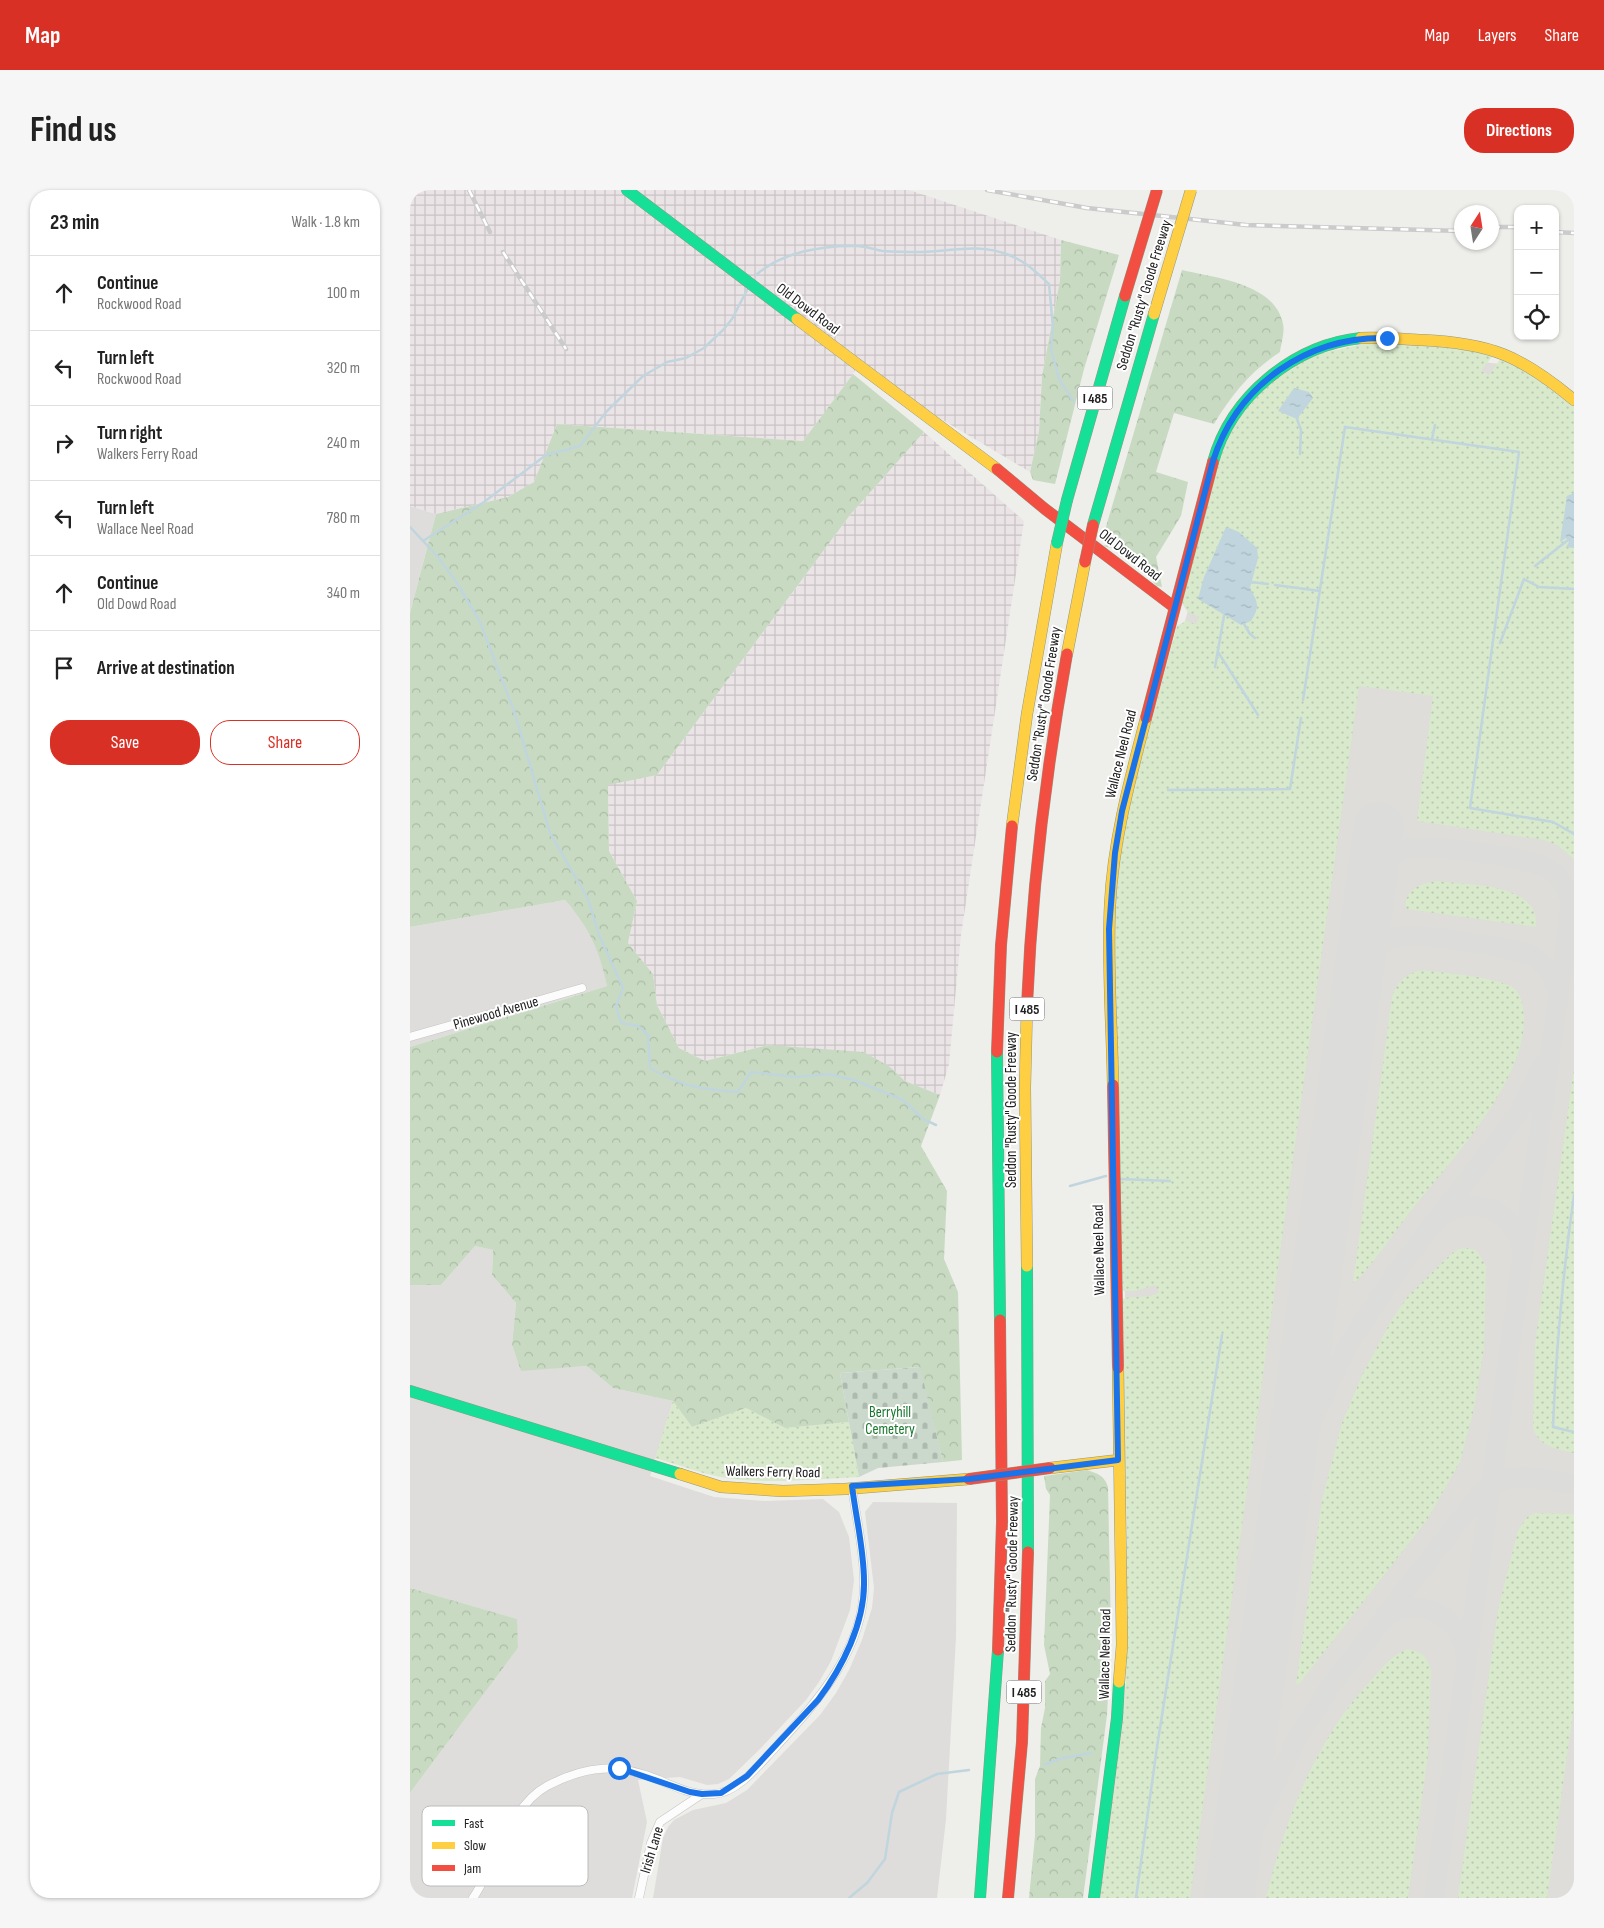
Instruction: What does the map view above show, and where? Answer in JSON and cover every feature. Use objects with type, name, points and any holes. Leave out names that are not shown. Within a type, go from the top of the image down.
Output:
[{"type":"main road","name":"Old Dowd Road","points":[[627,190],[1007,477],[1045,509],[1174,607],[1213,461],[1224,433],[1252,392],[1272,375],[1297,358],[1332,344],[1371,338],[1464,343],[1500,351],[1518,359],[1534,368],[1574,400]]},
{"type":"main road","name":"Seddon \"Rusty\" Goode Freeway","points":[[980,1898],[993,1759],[1001,1568],[1002,1465],[998,1004],[1007,866],[1019,767],[1057,543],[1067,500],[1125,296],[1158,190]]},
{"type":"main road","name":"Seddon \"Rusty\" Goode Freeway","points":[[1008,1898],[1020,1759],[1030,1530],[1024,1126],[1028,976],[1047,770],[1093,525],[1191,190]]},
{"type":"main road","name":"Wallace Neel Road","points":[[1094,1898],[1121,1680],[1110,906],[1122,811],[1174,607]]},
{"type":"main road","name":"Walkers Ferry Road","points":[[410,1390],[721,1487],[764,1490],[969,1479],[1118,1460]]},
{"type":"street","name":"Pinewood Avenue","points":[[410,1038],[582,988]]},
{"type":"street","points":[[525,1806],[538,1791],[565,1777],[597,1768],[619,1768],[702,1794],[725,1792],[747,1776],[818,1700],[840,1665],[857,1624],[864,1594],[863,1562],[852,1486]]},
{"type":"street","name":"Irish Lane","points":[[639,1898],[651,1843],[660,1822],[702,1794]]},
{"type":"street","points":[[473,1898],[480,1886]]},
{"type":"shaded area","points":[[410,190],[909,190],[1061,240],[1060,280],[1042,376],[1039,431],[1030,472],[931,413],[861,360],[853,374],[803,441],[557,424],[534,482],[508,497],[436,514],[410,506]]},
{"type":"shaded area","points":[[1367,349],[1501,364],[1574,404],[1574,1898],[1106,1898],[1130,1724],[1123,1125],[1148,744],[1228,477]]},
{"type":"shaded area","points":[[924,432],[1024,521],[961,935],[949,1064],[940,1095],[905,1081],[890,1067],[768,1045],[705,1061],[679,1048],[657,1005],[653,974],[628,943],[637,901],[609,851],[608,784],[657,775],[850,515]]},
{"type":"shaded area","points":[[410,506],[436,514],[410,613]]},
{"type":"shaded area","points":[[565,900],[583,921],[600,953],[607,986],[410,1047],[410,927]]},
{"type":"shaded area","points":[[475,1246],[493,1250],[492,1275],[516,1303],[512,1345],[521,1370],[587,1366],[613,1388],[673,1401],[650,1476],[714,1497],[765,1501],[823,1499],[839,1512],[849,1537],[854,1580],[850,1610],[831,1661],[806,1700],[729,1779],[718,1784],[707,1785],[680,1777],[638,1780],[647,1822],[632,1898],[410,1898],[410,1793],[518,1648],[516,1619],[410,1588],[410,1285],[441,1285]]},
{"type":"shaded area","points":[[873,1502],[957,1503],[956,1637],[946,1819],[937,1898],[653,1898],[663,1838],[674,1820],[693,1810],[726,1803],[747,1790],[820,1715],[836,1693],[849,1670],[862,1640],[872,1608],[874,1588],[865,1512]]},
{"type":"green space","points":[[1061,240],[1119,255],[1084,369],[1055,484],[1033,480],[1030,472],[1039,431],[1042,376],[1060,280]]},
{"type":"green space","points":[[1182,270],[1226,280],[1256,291],[1268,299],[1278,310],[1284,331],[1280,352],[1251,375],[1214,424],[1174,413],[1156,472],[1188,482],[1181,516],[1156,557],[1162,587],[1154,583],[1142,563],[1133,554],[1103,546],[1113,543],[1118,536],[1105,530]]},
{"type":"green space","points":[[1368,343],[1450,345],[1481,351],[1493,355],[1481,371],[1489,375],[1501,358],[1523,368],[1574,407],[1574,859],[1557,845],[1544,840],[1417,821],[1433,696],[1359,686],[1190,1898],[1099,1898],[1126,1682],[1127,1531],[1120,1301],[1128,1297],[1149,1296],[1159,1292],[1155,1285],[1135,1291],[1123,1291],[1120,1288],[1114,924],[1120,859],[1128,808],[1177,626],[1186,621],[1196,624],[1199,617],[1187,611],[1182,603],[1222,449],[1234,424],[1267,385],[1297,364],[1322,353]]},
{"type":"green space","points":[[853,374],[924,432],[850,515],[657,775],[608,785],[609,851],[637,901],[628,943],[653,974],[657,1005],[679,1048],[705,1061],[768,1045],[864,1052],[890,1067],[905,1081],[940,1095],[921,1146],[947,1191],[944,1259],[958,1292],[962,1460],[943,1462],[919,1367],[840,1373],[849,1422],[785,1428],[746,1408],[692,1427],[673,1401],[613,1388],[587,1366],[521,1371],[512,1345],[516,1303],[492,1275],[493,1250],[475,1246],[441,1285],[410,1285],[410,1047],[607,986],[597,950],[581,920],[565,900],[410,927],[410,613],[436,514],[508,497],[534,482],[557,424],[803,441]]},
{"type":"green space","points":[[1438,881],[1483,886],[1515,894],[1527,902],[1535,913],[1536,927],[1406,909],[1407,897],[1415,888],[1426,883]]},
{"type":"green space","points":[[1423,970],[1498,981],[1515,989],[1521,998],[1524,1013],[1521,1042],[1512,1069],[1498,1096],[1481,1122],[1372,1263],[1353,1283],[1392,997],[1403,979],[1412,973]]},
{"type":"green space","points":[[1574,1068],[1574,1453],[1543,1443],[1535,1434],[1533,1427],[1535,1344]]},
{"type":"green space","points":[[1468,1248],[1477,1251],[1486,1266],[1484,1349],[1473,1413],[1460,1462],[1427,1520],[1300,1683],[1296,1684],[1322,1500],[1342,1423],[1363,1373],[1391,1321],[1407,1297],[1452,1253],[1459,1249]]},
{"type":"green space","name":"Berryhill Cemetery","points":[[920,1367],[943,1462],[878,1468],[859,1477],[840,1373]]},
{"type":"green space","points":[[673,1401],[692,1427],[746,1408],[785,1428],[849,1422],[859,1477],[755,1481],[721,1477],[655,1458]]},
{"type":"green space","points":[[1087,1470],[1094,1472],[1105,1480],[1108,1487],[1111,1632],[1107,1715],[1083,1898],[1029,1898],[1035,1836],[1035,1779],[1040,1766],[1041,1728],[1045,1708],[1045,1681],[1050,1674],[1044,1645],[1050,1495],[1046,1489],[1044,1476]]},
{"type":"green space","points":[[1535,1513],[1574,1514],[1574,1707],[1547,1898],[1458,1898],[1498,1610],[1518,1530],[1527,1517]]},
{"type":"green space","points":[[410,1588],[517,1619],[518,1648],[410,1793]]},
{"type":"green space","points":[[1407,1649],[1423,1655],[1431,1671],[1428,1755],[1408,1898],[1266,1898],[1293,1809],[1319,1753],[1353,1702],[1373,1678],[1388,1662]]},
{"type":"water","points":[[1294,388],[1309,392],[1313,398],[1297,419],[1278,411]]},
{"type":"water","points":[[1574,493],[1574,548],[1566,547],[1569,542],[1566,538],[1560,542],[1567,496]]},
{"type":"water","points":[[1226,527],[1239,532],[1257,548],[1258,558],[1250,588],[1257,607],[1251,621],[1241,625],[1198,599],[1204,577]]},
{"type":"waterway","points":[[756,275],[766,267],[790,255],[844,246],[860,246],[883,251],[907,252],[987,249],[1015,257],[1049,284],[1053,328],[1051,349],[1059,379],[1073,401]]},
{"type":"waterway","points":[[423,541],[484,502],[546,455],[580,446],[606,412],[643,376],[667,362],[686,358],[704,348],[732,319],[747,290]]},
{"type":"waterway","points":[[1297,419],[1301,430],[1300,454]]},
{"type":"waterway","points":[[1432,439],[1435,425]]},
{"type":"waterway","points":[[1303,700],[1345,427],[1519,452],[1470,808],[1553,822],[1574,834]]},
{"type":"waterway","points":[[410,527],[438,557],[457,583],[480,622],[514,711],[550,833],[588,899],[599,935],[623,988],[616,1006],[621,1023],[638,1026],[648,1035],[650,1068],[692,1086],[738,1092],[751,1072],[796,1077],[828,1074],[854,1080],[903,1100],[923,1119],[936,1125]]},
{"type":"waterway","points":[[1535,566],[1568,540]]},
{"type":"waterway","points":[[1500,643],[1524,579],[1539,587],[1574,589]]},
{"type":"waterway","points":[[1251,582],[1268,584]]},
{"type":"waterway","points":[[1275,585],[1320,591]]},
{"type":"waterway","points":[[1215,667],[1224,616]]},
{"type":"waterway","points":[[1244,624],[1255,638]]},
{"type":"waterway","points":[[1218,652],[1258,715]]},
{"type":"waterway","points":[[1168,790],[1290,789],[1301,718]]},
{"type":"waterway","points":[[1070,1186],[1106,1176]]},
{"type":"waterway","points":[[1120,1179],[1170,1181]]},
{"type":"waterway","points":[[1574,1195],[1560,1311],[1553,1427],[1574,1432]]},
{"type":"waterway","points":[[1136,1898],[1157,1747],[1222,1335]]},
{"type":"waterway","points":[[1044,1765],[1059,1759],[1091,1753]]},
{"type":"waterway","points":[[849,1898],[867,1883],[885,1859],[892,1813],[899,1792],[937,1774],[969,1770]]},
{"type":"taxiway","points":[[1371,886],[1379,868],[1387,859],[1398,852],[1416,847],[1455,849],[1502,856],[1540,865],[1551,870],[1559,877],[1571,905],[1434,1898]]},
{"type":"taxiway","points":[[1356,987],[1364,964],[1375,949],[1386,941],[1401,936],[1414,936],[1449,939],[1508,949],[1532,956],[1550,972],[1558,995]]},
{"type":"taxiway","points":[[1282,1520],[1313,1419],[1349,1343],[1397,1271],[1516,1117],[1543,1064]]},
{"type":"taxiway","points":[[1440,1217],[1452,1209],[1465,1206],[1491,1209],[1511,1225],[1518,1237],[1522,1250]]},
{"type":"taxiway","points":[[1233,1898],[1258,1819],[1298,1736],[1330,1687],[1481,1493],[1491,1485],[1502,1480],[1514,1478],[1537,1478],[1574,1484]]},
{"type":"taxiway","points":[[1383,1619],[1396,1611],[1409,1608],[1422,1608],[1435,1612],[1456,1629],[1466,1654]]},
{"type":"runway","points":[[1229,1898],[1379,827]]},
{"type":"railway","points":[[469,190],[490,232]]},
{"type":"railway","points":[[987,190],[1087,208],[1246,225],[1454,231]]},
{"type":"railway","points":[[1499,227],[1514,227]]},
{"type":"railway","points":[[1559,232],[1574,233]]},
{"type":"railway","points":[[503,252],[566,349]]},
{"type":"traffic: fast","points":[[627,190],[797,319]]},
{"type":"traffic: fast","points":[[1067,500],[1125,296]]},
{"type":"traffic: fast","points":[[1093,525],[1154,314]]},
{"type":"traffic: fast","points":[[1213,462],[1222,438],[1234,416],[1250,396],[1269,378],[1289,363],[1312,351],[1336,343],[1361,338]]},
{"type":"traffic: fast","points":[[1057,543],[1067,500]]},
{"type":"traffic: fast","points":[[997,1052],[1000,1320]]},
{"type":"traffic: fast","points":[[1027,1266],[1028,1552]]},
{"type":"traffic: fast","points":[[410,1391],[680,1474]]},
{"type":"traffic: fast","points":[[980,1898],[998,1650]]},
{"type":"traffic: fast","points":[[1094,1898],[1117,1718],[1119,1682]]},
{"type":"traffic: slow","points":[[1154,314],[1191,190]]},
{"type":"traffic: slow","points":[[797,319],[997,469]]},
{"type":"traffic: slow","points":[[1361,338],[1446,342],[1467,344],[1486,349],[1521,362],[1538,372],[1574,400]]},
{"type":"traffic: slow","points":[[1012,826],[1027,714],[1057,543]]},
{"type":"traffic: slow","points":[[1067,654],[1085,562]]},
{"type":"traffic: slow","points":[[1113,1085],[1109,950],[1112,881],[1123,810],[1146,718]]},
{"type":"traffic: slow","points":[[1027,1005],[1025,1087],[1027,1266]]},
{"type":"traffic: slow","points":[[1118,1368],[1122,1645],[1119,1682]]},
{"type":"traffic: slow","points":[[1050,1468],[1119,1460]]},
{"type":"traffic: slow","points":[[680,1474],[721,1487],[783,1491],[845,1489],[969,1479]]},
{"type":"traffic: jam","points":[[1125,296],[1157,190]]},
{"type":"traffic: jam","points":[[1146,718],[1213,462]]},
{"type":"traffic: jam","points":[[997,469],[1045,509],[1174,607]]},
{"type":"traffic: jam","points":[[1085,562],[1093,525]]},
{"type":"traffic: jam","points":[[1027,1005],[1032,917],[1041,829],[1067,654]]},
{"type":"traffic: jam","points":[[997,1052],[1001,945],[1012,826]]},
{"type":"traffic: jam","points":[[1113,1085],[1118,1368]]},
{"type":"traffic: jam","points":[[998,1650],[1002,1522],[1000,1320]]},
{"type":"traffic: jam","points":[[969,1479],[1050,1468]]},
{"type":"traffic: jam","points":[[1008,1898],[1022,1742],[1028,1552]]},
{"type":"route","points":[[619,1768],[655,1778],[690,1792],[702,1794],[725,1792],[747,1776],[768,1756],[818,1700],[828,1687],[840,1665],[857,1624],[864,1594],[863,1562],[852,1486],[969,1479],[1106,1460],[1118,1460],[1109,929],[1115,853],[1122,811],[1213,461],[1231,419],[1240,406],[1264,380],[1297,358],[1332,344],[1352,340],[1387,338]]}]
